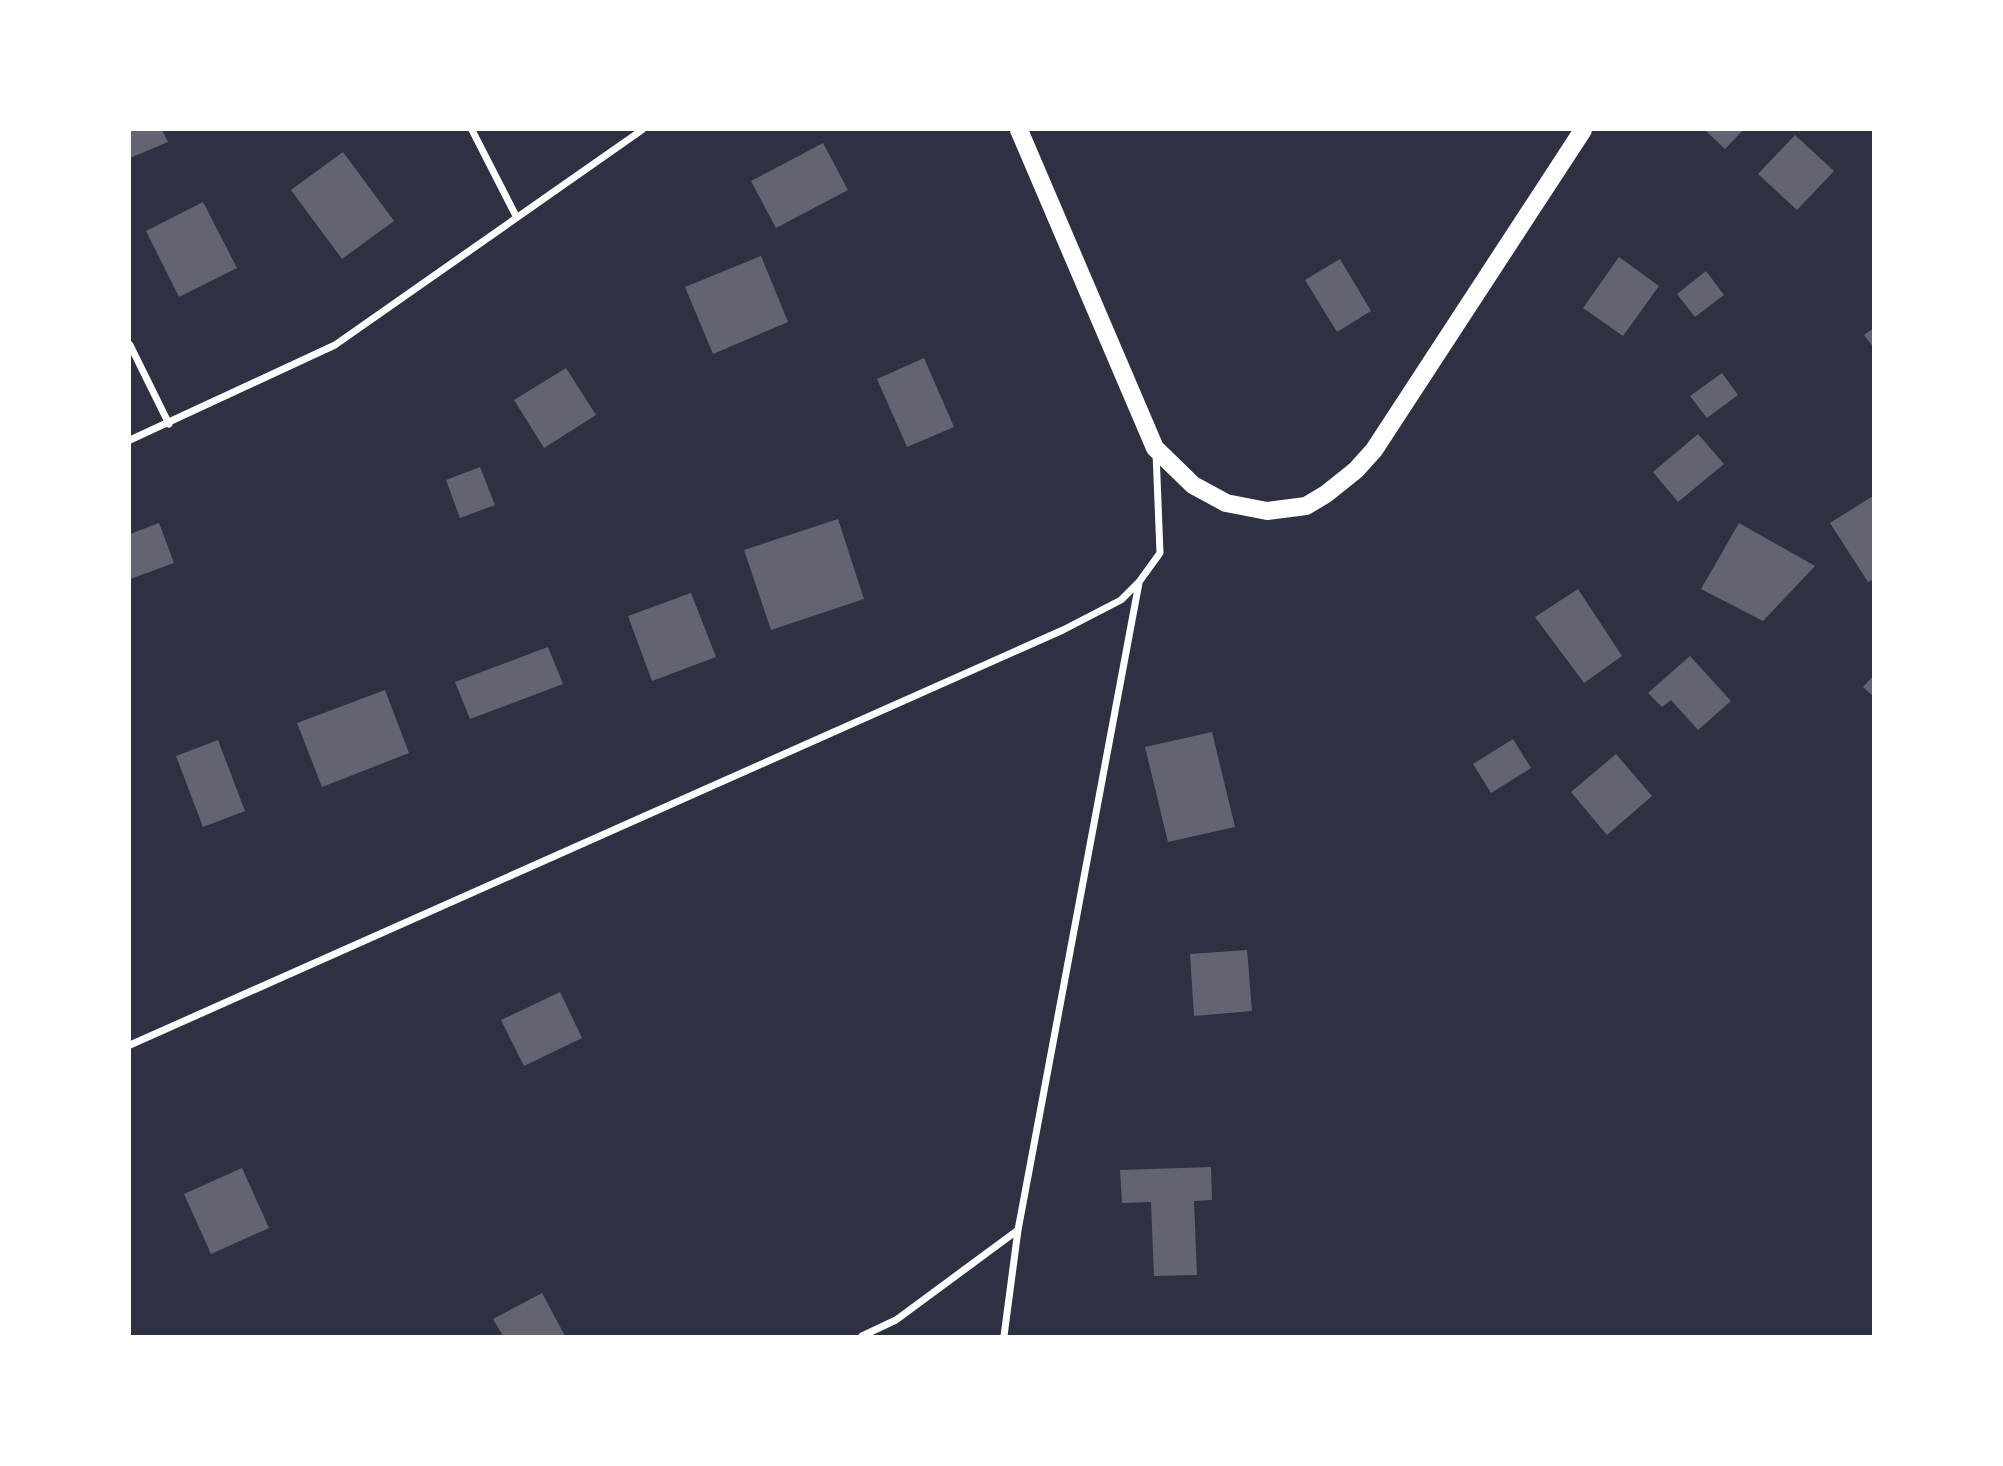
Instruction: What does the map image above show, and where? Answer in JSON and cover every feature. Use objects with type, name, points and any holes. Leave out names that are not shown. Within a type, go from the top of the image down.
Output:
[{"type":"main road","points":[[1018,130],[1155,448],[1194,485],[1226,503],[1267,511],[1306,506],[1356,470],[1374,450],[1583,130]]},
{"type":"street","points":[[472,130],[516,216]]},
{"type":"street","points":[[130,440],[335,345],[642,130]]},
{"type":"street","points":[[130,345],[169,424]]},
{"type":"street","points":[[130,1045],[1074,624],[1121,600],[1139,582],[1160,553],[1155,448]]},
{"type":"street","points":[[1004,1336],[1018,1230],[1139,582]]},
{"type":"street","points":[[862,1336],[895,1320],[1018,1230]]},
{"type":"building","points":[[130,130],[162,130],[168,142],[130,158]]},
{"type":"building","points":[[1705,130],[1743,130],[1725,149]]},
{"type":"building","points":[[1795,135],[1834,171],[1797,210],[1758,174]]},
{"type":"building","points":[[823,143],[848,190],[776,228],[751,181]]},
{"type":"building","points":[[343,152],[394,221],[342,259],[291,190]]},
{"type":"building","points":[[203,202],[237,268],[179,297],[146,231]]},
{"type":"building","points":[[761,256],[788,322],[713,354],[685,287]]},
{"type":"building","points":[[1619,257],[1659,286],[1623,336],[1583,308]]},
{"type":"building","points":[[1340,259],[1371,311],[1337,332],[1305,280]]},
{"type":"building","points":[[1706,271],[1724,295],[1695,317],[1677,294]]},
{"type":"building","points":[[1874,328],[1874,348],[1864,335]]},
{"type":"building","points":[[924,358],[954,427],[907,447],[877,379]]},
{"type":"building","points":[[566,368],[596,415],[544,448],[514,400]]},
{"type":"building","points":[[1722,373],[1738,395],[1707,418],[1690,396]]},
{"type":"building","points":[[1698,434],[1724,464],[1678,502],[1653,472]]},
{"type":"building","points":[[480,467],[495,505],[460,518],[446,480]]},
{"type":"building","points":[[1873,496],[1874,579],[1868,582],[1830,523]]},
{"type":"building","points":[[838,519],[864,599],[771,630],[744,550]]},
{"type":"building","points":[[159,523],[174,563],[130,579],[130,534]]},
{"type":"building","points":[[1739,523],[1815,566],[1763,621],[1701,589]]},
{"type":"building","points":[[1578,589],[1622,656],[1584,683],[1535,617]]},
{"type":"building","points":[[691,593],[716,657],[652,681],[628,616]]},
{"type":"building","points":[[548,647],[563,684],[470,719],[455,682]]},
{"type":"building","points":[[1690,656],[1731,701],[1698,730],[1671,700],[1662,707],[1648,693]]},
{"type":"building","points":[[1874,675],[1874,697],[1863,687]]},
{"type":"building","points":[[385,690],[409,753],[322,787],[297,723]]},
{"type":"building","points":[[1212,732],[1235,827],[1168,842],[1145,747]]},
{"type":"building","points":[[1513,739],[1531,768],[1491,793],[1473,764]]},
{"type":"building","points":[[218,740],[245,811],[203,827],[176,756]]},
{"type":"building","points":[[1616,754],[1652,796],[1607,835],[1571,792]]},
{"type":"building","points":[[1247,950],[1252,1011],[1194,1016],[1190,954]]},
{"type":"building","points":[[560,992],[582,1038],[524,1066],[501,1020]]},
{"type":"building","points":[[1211,1167],[1212,1200],[1194,1201],[1197,1275],[1154,1276],[1151,1202],[1122,1203],[1120,1170]]},
{"type":"building","points":[[242,1168],[269,1228],[211,1254],[184,1194]]},
{"type":"building","points":[[542,1293],[565,1336],[503,1336],[493,1319]]}]
